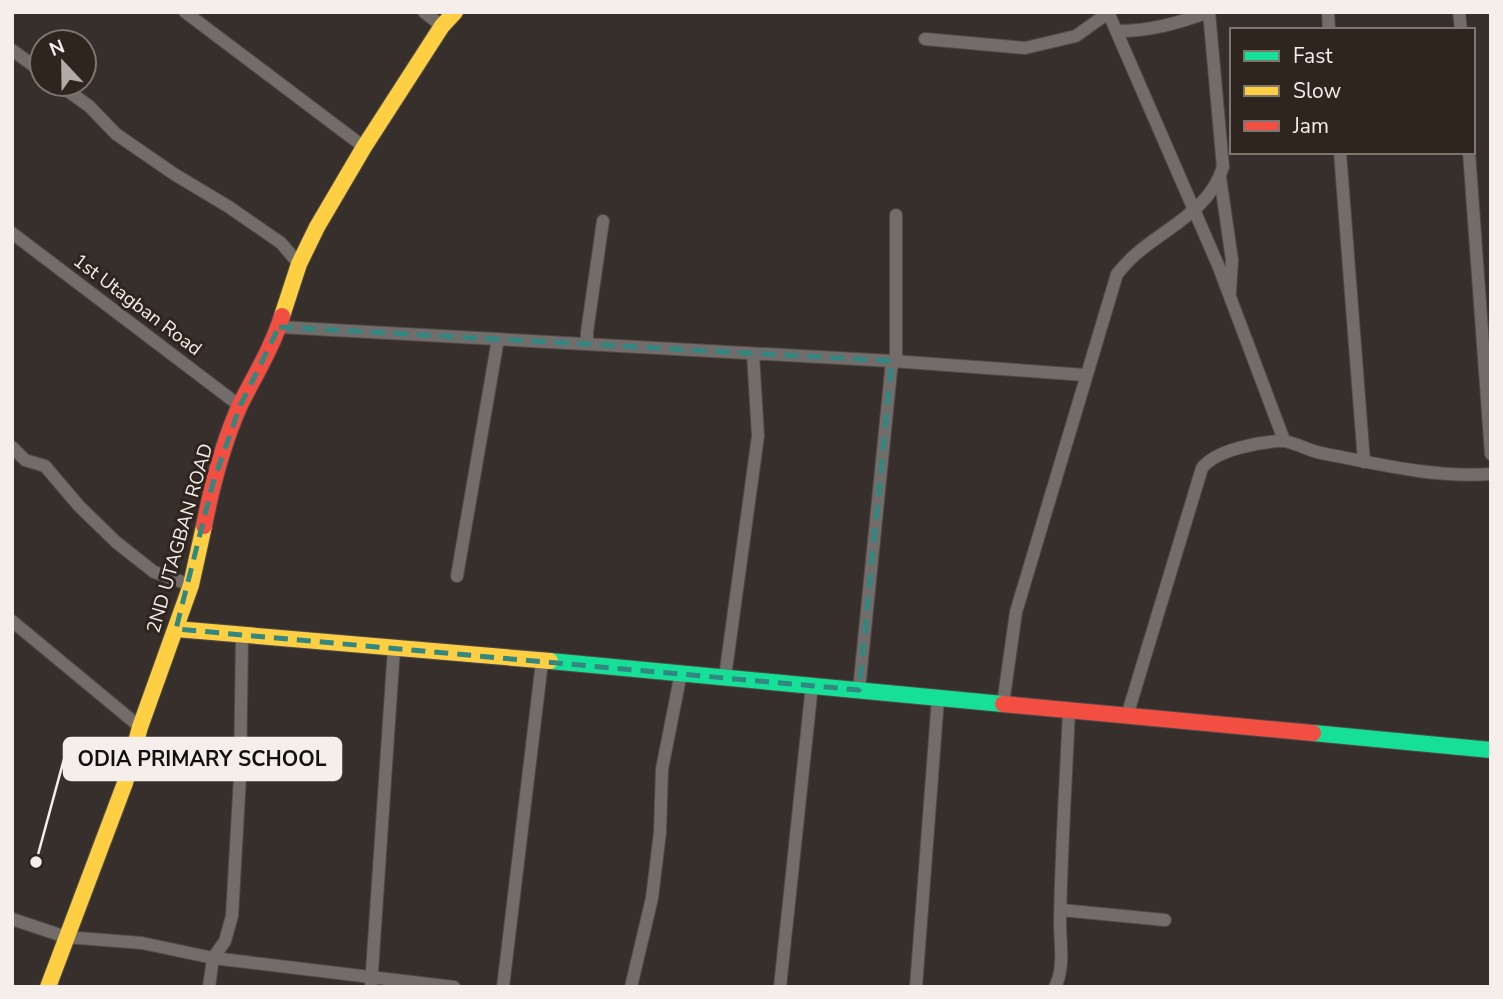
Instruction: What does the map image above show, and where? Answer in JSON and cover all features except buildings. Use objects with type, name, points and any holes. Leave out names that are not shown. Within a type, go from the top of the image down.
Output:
[{"type":"street","points":[[185,12],[364,147]]},
{"type":"street","points":[[424,12],[442,26]]},
{"type":"street","name":"2ND UTAGBAN ROAD","points":[[47,987],[125,783],[139,727],[191,585],[213,483],[240,406],[279,327],[299,264],[317,227],[364,147],[442,26],[455,12]]},
{"type":"street","points":[[1003,704],[1016,612],[1117,274],[1135,255],[1194,210],[1220,177],[1223,167],[1209,12],[1166,27],[1118,31]]},
{"type":"street","points":[[925,40],[1025,48],[1076,36],[1108,13],[1230,296],[1284,440]]},
{"type":"street","points":[[12,50],[28,62]]},
{"type":"street","points":[[78,98],[116,134],[281,243],[299,264]]},
{"type":"street","points":[[1340,154],[1364,462]]},
{"type":"street","points":[[1469,154],[1491,454]]},
{"type":"street","points":[[1220,177],[1232,260],[1230,296]]},
{"type":"street","points":[[859,690],[894,361],[896,215]]},
{"type":"street","points":[[587,344],[603,221]]},
{"type":"street","name":"1st Utagban Road","points":[[12,233],[240,406]]},
{"type":"street","points":[[279,327],[894,361],[1086,375]]},
{"type":"street","points":[[457,576],[498,339]]},
{"type":"street","points":[[725,677],[758,436],[753,354]]},
{"type":"street","points":[[1127,716],[1202,468],[1209,459],[1239,448],[1284,440],[1316,453],[1429,474],[1491,474]]},
{"type":"street","points":[[12,447],[25,460],[45,466],[79,506],[154,572],[191,585]]},
{"type":"street","points":[[12,621],[139,727]]},
{"type":"street","points":[[176,629],[812,685],[1491,750]]},
{"type":"street","points":[[209,987],[213,958],[225,942],[232,916],[240,777],[242,635]]},
{"type":"street","points":[[371,983],[394,649]]},
{"type":"street","points":[[503,987],[542,662]]},
{"type":"street","points":[[631,987],[652,898],[660,832],[662,769],[681,673]]},
{"type":"street","points":[[780,987],[812,685]]},
{"type":"street","points":[[916,987],[938,698]]},
{"type":"street","points":[[1055,987],[1060,977],[1069,710]]},
{"type":"street","points":[[1061,909],[1165,920]]},
{"type":"street","points":[[12,919],[66,937],[142,943],[213,958],[371,983],[453,987]]},
{"type":"highlighted area","points":[[279,327],[892,361],[859,690],[176,629],[213,483],[240,406]]},
{"type":"traffic: fast","points":[[550,661],[1003,704]]},
{"type":"traffic: fast","points":[[1313,733],[1491,750]]},
{"type":"traffic: slow","points":[[282,316],[299,264],[317,227],[364,147],[442,26],[455,12]]},
{"type":"traffic: slow","points":[[48,987],[125,783],[140,727],[191,585],[204,526]]},
{"type":"traffic: slow","points":[[176,629],[550,661]]},
{"type":"traffic: jam","points":[[204,526],[228,434],[282,316]]},
{"type":"traffic: jam","points":[[1003,704],[1313,733]]},
{"type":"place","name":"ODIA PRIMARY SCHOOL","points":[[36,862]]}]
